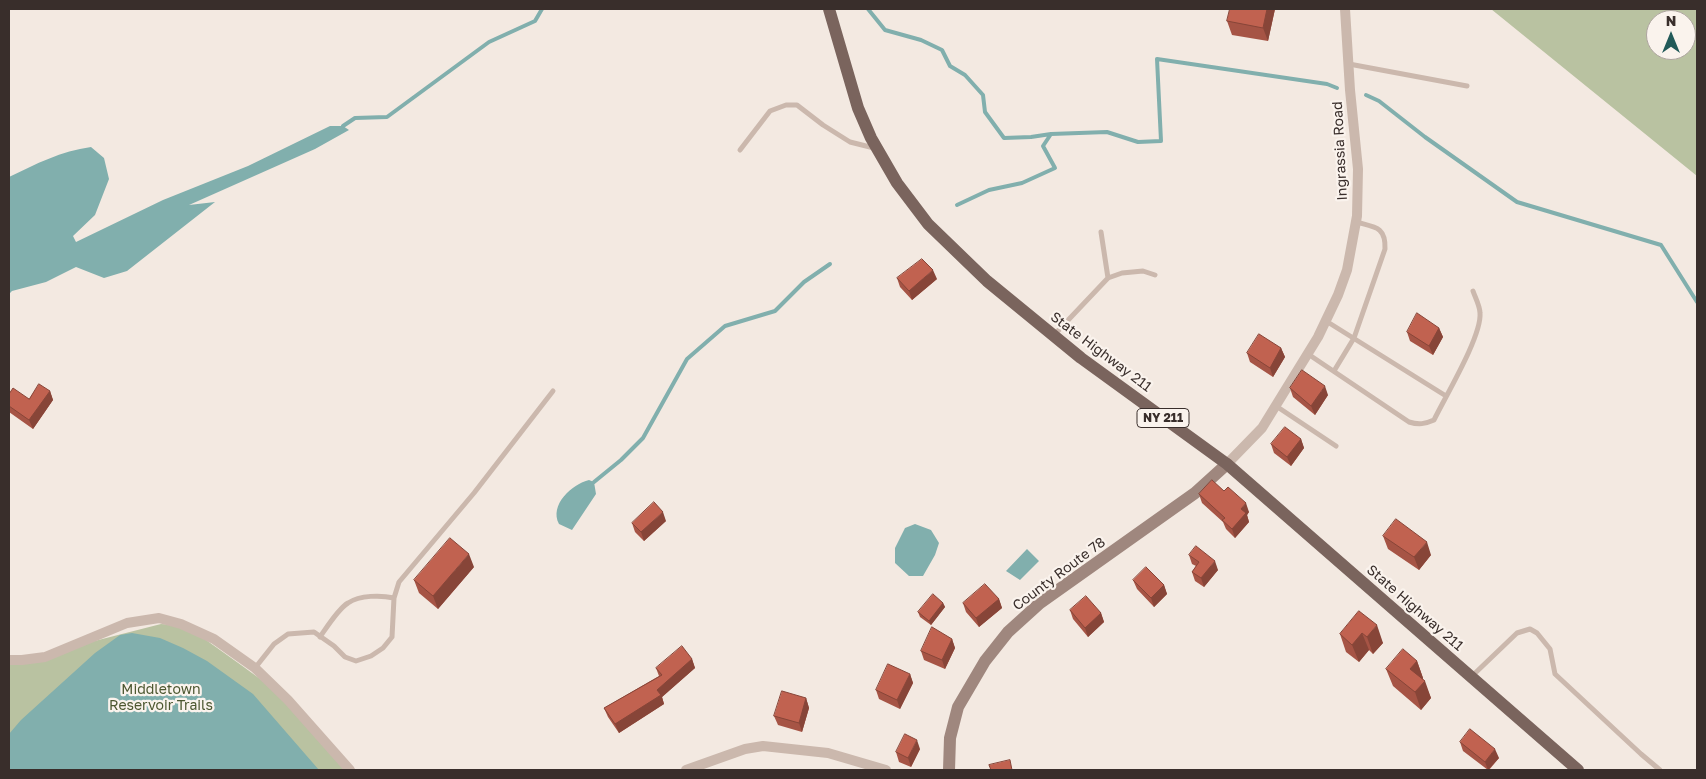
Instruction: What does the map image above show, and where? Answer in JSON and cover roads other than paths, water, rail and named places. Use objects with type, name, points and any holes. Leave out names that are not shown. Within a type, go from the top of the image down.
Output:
[{"type":"main road","name":"State Highway 211","points":[[829,9],[858,108],[877,149],[897,183],[928,224],[987,281],[1081,358],[1227,464],[1578,770]]},
{"type":"street","name":"Ingrassia Road","points":[[1227,464],[1262,428],[1308,354],[1326,321],[1347,270],[1356,222],[1358,169],[1346,9]]},
{"type":"street","name":"County Route 78","points":[[949,770],[950,738],[958,707],[985,661],[1008,632],[1040,603],[1195,493],[1227,464]]},
{"type":"street","points":[[9,660],[45,656],[127,622],[159,618],[181,624],[214,639],[255,668],[288,700],[350,770]]},
{"type":"street","points":[[686,770],[734,752],[763,746],[828,753],[886,770]]},
{"type":"lane","points":[[1349,64],[1467,86]]},
{"type":"lane","points":[[740,150],[770,111],[786,104],[796,105],[850,142],[877,149]]},
{"type":"lane","points":[[1334,371],[1354,338],[1385,249],[1384,234],[1379,228],[1356,222]]},
{"type":"lane","points":[[1101,232],[1108,278]]},
{"type":"lane","points":[[1054,336],[1108,278],[1122,273],[1143,271],[1155,275]]},
{"type":"lane","points":[[1308,354],[1409,422],[1425,424],[1434,420],[1479,326],[1480,311],[1473,290]]},
{"type":"lane","points":[[1326,321],[1446,396]]},
{"type":"lane","points":[[255,668],[274,644],[288,634],[314,632],[346,657],[356,661],[371,656],[383,648],[392,637],[394,598],[399,582],[474,494],[552,392]]},
{"type":"lane","points":[[1275,406],[1336,446]]},
{"type":"lane","points":[[320,636],[348,603],[364,598],[386,596],[394,598]]},
{"type":"lane","points":[[1471,677],[1517,633],[1530,629],[1537,633],[1550,649],[1555,674],[1660,770]]},
{"type":"water","points":[[330,126],[343,126],[349,130],[315,149],[189,205],[215,202],[127,271],[104,278],[76,267],[46,282],[12,291],[9,294],[9,177],[49,159],[80,149],[91,147],[104,158],[109,179],[95,215],[73,236],[76,242],[163,200],[248,166]]},
{"type":"water","points":[[589,480],[594,482],[596,494],[572,530],[559,524],[557,510],[564,496],[582,482]]},
{"type":"water","points":[[915,524],[931,530],[939,543],[935,555],[923,576],[909,576],[895,563],[895,548],[905,528]]},
{"type":"water","points":[[1027,549],[1039,561],[1020,580],[1006,571]]},
{"type":"water","name":"Middletown Reservoir Trails","points":[[132,633],[160,638],[183,648],[207,661],[253,694],[319,770],[9,770],[9,734],[21,720],[95,653],[120,635]]},
{"type":"waterway","points":[[343,126],[355,118],[387,117],[489,42],[535,21],[542,9]]},
{"type":"waterway","points":[[868,9],[885,30],[921,40],[942,50],[950,66],[965,75],[983,95],[985,112],[1004,138],[1051,134]]},
{"type":"waterway","points":[[957,205],[989,190],[1022,183],[1055,168],[1043,146],[1051,134],[1107,132],[1138,142],[1161,141],[1157,59],[1327,84],[1337,88]]},
{"type":"waterway","points":[[1366,95],[1379,101],[1425,137],[1517,202],[1661,245],[1697,302]]},
{"type":"waterway","points":[[594,482],[621,460],[643,438],[687,359],[725,326],[775,311],[804,282],[830,264]]}]
